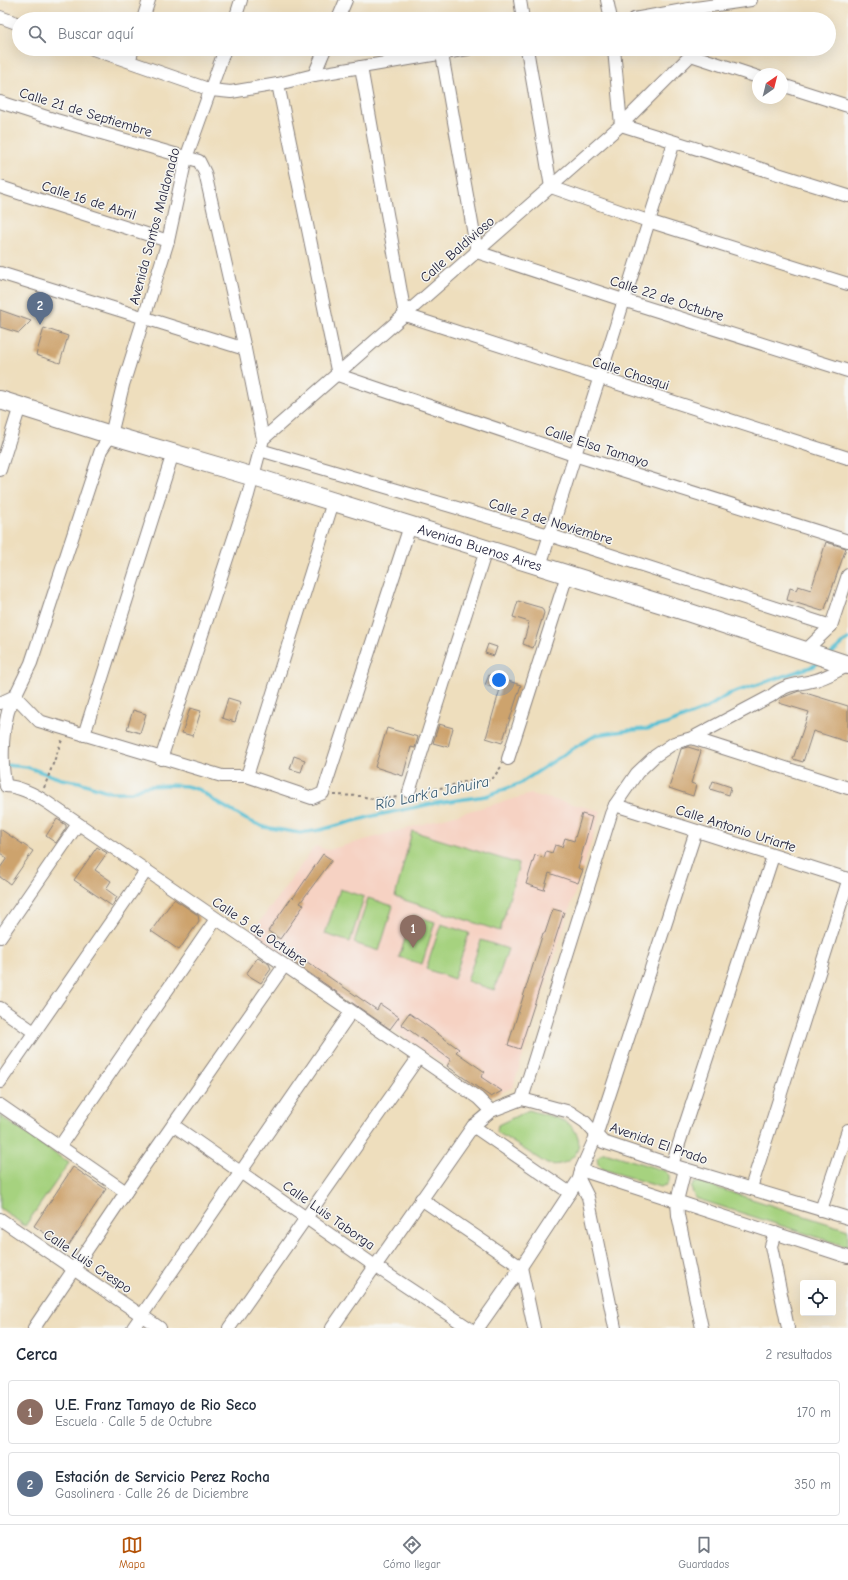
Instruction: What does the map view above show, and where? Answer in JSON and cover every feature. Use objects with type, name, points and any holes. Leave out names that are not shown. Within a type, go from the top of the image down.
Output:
[{"type":"highway","name":"Avenida Buenos Aires","points":[[0,400],[111,436],[254,477],[540,566],[567,576],[675,608],[844,664]]},
{"type":"street","points":[[145,12],[149,0]]},
{"type":"street","points":[[237,12],[241,0]]},
{"type":"street","points":[[341,12],[346,0]]},
{"type":"street","points":[[520,0],[522,12]]},
{"type":"street","points":[[607,0],[610,12]]},
{"type":"street","points":[[672,12],[751,0]]},
{"type":"street","points":[[0,17],[12,21]]},
{"type":"street","points":[[114,56],[211,90],[231,92],[278,84],[314,75],[430,56]]},
{"type":"street","points":[[129,61],[131,56]]},
{"type":"street","name":"Avenida Santos Maldonado","points":[[3,789],[4,740],[7,715],[31,663],[101,450],[111,436],[123,385],[168,241],[186,158],[223,56]]},
{"type":"street","points":[[314,75],[322,56]]},
{"type":"street","points":[[442,56],[477,252]]},
{"type":"street","points":[[528,56],[551,187],[648,222],[848,284]]},
{"type":"street","points":[[615,56],[621,125],[848,196]]},
{"type":"street","name":"Calle Baldivioso","points":[[262,445],[338,374],[621,125],[687,56]]},
{"type":"street","points":[[702,56],[752,75]]},
{"type":"street","points":[[361,68],[405,315]]},
{"type":"street","points":[[278,84],[338,374]]},
{"type":"street","points":[[788,87],[848,106]]},
{"type":"street","name":"Calle 21 de Septiembre","points":[[0,102],[56,120],[198,161],[205,173],[245,349],[262,445]]},
{"type":"street","points":[[540,566],[674,142]]},
{"type":"street","name":"Calle 16 de Abril","points":[[0,188],[168,241]]},
{"type":"street","name":"Calle 22 de Octubre","points":[[477,252],[848,371]]},
{"type":"street","points":[[0,273],[144,319],[245,349]]},
{"type":"street","name":"Calle Chasqui","points":[[405,315],[599,379],[848,458]]},
{"type":"street","name":"Calle Elsa Tamayo","points":[[338,374],[574,455],[848,541]]},
{"type":"street","points":[[0,470],[20,406]]},
{"type":"street","points":[[161,759],[254,477],[262,445]]},
{"type":"street","name":"Calle 2 de Noviembre","points":[[262,445],[831,626]]},
{"type":"street","points":[[84,735],[172,453]]},
{"type":"street","points":[[247,776],[333,502]]},
{"type":"street","points":[[0,703],[15,696],[39,721],[161,759],[222,776],[247,776],[312,798],[323,794],[410,526]]},
{"type":"street","points":[[408,792],[486,550]]},
{"type":"street","points":[[809,652],[831,626],[848,575]]},
{"type":"street","points":[[508,759],[567,576]]},
{"type":"street","points":[[332,1328],[473,1126],[491,1111],[522,1099],[615,804],[637,773],[655,756],[674,743],[692,738],[771,696],[780,689],[817,680],[844,664]]},
{"type":"street","points":[[692,738],[848,788]]},
{"type":"street","name":"Calle 5 de Octubre","points":[[3,789],[16,787],[34,795],[78,824],[478,1098],[491,1111]]},
{"type":"street","name":"Calle Antonio Uriarte","points":[[615,804],[848,880]]},
{"type":"street","points":[[0,938],[78,824]]},
{"type":"street","points":[[478,1328],[521,1267],[570,1193],[580,1174],[596,1136],[696,831]]},
{"type":"street","points":[[672,1165],[773,856]]},
{"type":"street","points":[[0,1082],[146,871]]},
{"type":"street","points":[[751,1188],[848,880]]},
{"type":"street","points":[[60,1146],[216,919]]},
{"type":"street","points":[[34,1328],[126,1192],[284,966]]},
{"type":"street","points":[[0,1008],[34,1032]]},
{"type":"street","points":[[132,1328],[351,1012]]},
{"type":"street","points":[[228,1328],[418,1058]]},
{"type":"street","name":"Avenida El Prado","points":[[522,1099],[570,1112],[585,1122],[603,1142],[672,1165],[848,1218]]},
{"type":"street","points":[[0,1105],[126,1192]]},
{"type":"street","name":"Calle Luis Taborga","points":[[174,1125],[375,1266],[469,1328]]},
{"type":"street","points":[[473,1126],[570,1193]]},
{"type":"street","points":[[821,1210],[848,1130]]},
{"type":"street","points":[[685,1168],[677,1201],[678,1215],[702,1328]]},
{"type":"street","points":[[580,1174],[677,1201],[848,1257]]},
{"type":"street","points":[[580,1174],[588,1197],[615,1328]]},
{"type":"street","points":[[421,1199],[521,1267],[534,1328]]},
{"type":"street","name":"Calle Luis Crespo","points":[[2,1224],[160,1328]]},
{"type":"street","points":[[775,1233],[771,1246],[788,1328]]},
{"type":"path","points":[[45,786],[66,729]]},
{"type":"path","points":[[323,794],[361,796],[374,799],[400,797],[408,792],[446,787],[466,781],[483,783],[489,781],[508,759]]},
{"type":"shaded area","points":[[531,794],[601,811],[513,1087],[491,1097],[391,1028],[389,1031],[250,935],[315,846],[328,850]]},
{"type":"green space","points":[[412,831],[519,864],[500,931],[395,897]]},
{"type":"green space","points":[[340,889],[364,897],[350,942],[325,934]]},
{"type":"green space","points":[[368,898],[393,906],[379,951],[354,943]]},
{"type":"green space","points":[[413,915],[435,922],[422,964],[399,957]]},
{"type":"green space","points":[[441,924],[469,933],[454,979],[426,969]]},
{"type":"green space","points":[[481,940],[508,949],[494,990],[467,981]]},
{"type":"green space","points":[[529,1110],[564,1121],[572,1127],[577,1134],[579,1142],[575,1154],[570,1160],[556,1165],[547,1164],[497,1132],[498,1125]]},
{"type":"green space","points":[[0,1116],[69,1163],[25,1226],[0,1208]]},
{"type":"green space","points":[[602,1153],[608,1153],[665,1171],[669,1175],[669,1182],[660,1187],[603,1169],[598,1164],[597,1158]]},
{"type":"green space","points":[[699,1182],[848,1230],[848,1247],[695,1198],[691,1188],[694,1183]]},
{"type":"building","points":[[0,310],[31,321],[19,333],[0,327]]},
{"type":"building","points":[[44,328],[68,336],[60,363],[36,355]]},
{"type":"building","points":[[826,542],[846,548],[825,609],[822,611],[787,600],[790,588],[796,590],[798,586],[811,590]]},
{"type":"building","points":[[518,601],[542,608],[544,613],[533,648],[523,644],[529,622],[513,617]]},
{"type":"building","points":[[488,644],[497,647],[494,656],[485,653]]},
{"type":"building","points":[[489,675],[521,685],[502,743],[486,738],[500,689],[485,685]]},
{"type":"building","points":[[799,691],[848,706],[848,742],[813,731],[803,762],[793,759],[809,712],[779,703],[781,698]]},
{"type":"building","points":[[228,698],[241,702],[235,722],[222,718]]},
{"type":"building","points":[[190,708],[201,711],[193,736],[182,733]]},
{"type":"building","points":[[133,710],[146,714],[140,733],[127,729]]},
{"type":"building","points":[[439,724],[453,728],[448,747],[433,743]]},
{"type":"building","points":[[387,728],[418,737],[415,748],[411,747],[403,776],[375,767]]},
{"type":"building","points":[[688,747],[701,751],[691,783],[696,785],[693,796],[669,788],[681,749]]},
{"type":"building","points":[[294,756],[305,760],[301,772],[290,769]]},
{"type":"building","points":[[713,781],[731,787],[729,795],[710,789]]},
{"type":"building","points":[[582,814],[592,817],[578,868],[583,870],[578,883],[549,873],[544,890],[526,884],[535,855],[544,858],[546,851],[552,853],[555,845],[562,847],[565,838],[574,841]]},
{"type":"building","points":[[57,819],[66,825],[66,828],[56,843],[46,836]]},
{"type":"building","points":[[0,829],[33,851],[10,884],[0,877],[0,868],[7,858],[0,853]]},
{"type":"building","points":[[97,847],[107,853],[95,870],[111,881],[106,889],[117,897],[112,906],[74,880]]},
{"type":"building","points":[[323,854],[332,860],[300,903],[304,905],[280,939],[268,931]]},
{"type":"building","points":[[174,899],[198,915],[199,921],[179,950],[151,931]]},
{"type":"building","points":[[553,909],[564,912],[520,1049],[508,1045],[543,933],[545,933]]},
{"type":"building","points":[[294,953],[377,1010],[380,1004],[399,1017],[390,1029],[289,959]]},
{"type":"building","points":[[258,957],[269,964],[271,969],[261,983],[246,974]]},
{"type":"building","points":[[409,1013],[459,1049],[456,1052],[485,1072],[481,1077],[502,1091],[491,1097],[447,1066],[451,1060],[401,1024]]},
{"type":"building","points":[[73,1167],[106,1189],[67,1248],[34,1226]]},
{"type":"waterway","name":"Río Lark’a Jahuira","points":[[831,654],[848,639]]},
{"type":"waterway","name":"Río Lark’a Jahuira","points":[[5,765],[27,767],[61,779],[79,782],[110,792],[132,792],[142,787],[150,786],[186,786],[200,790],[213,800],[247,820],[264,827],[300,833],[320,830],[373,816],[436,803],[486,796],[519,784],[596,735],[647,729],[667,724],[705,709],[729,694],[814,666],[819,662]]},
{"type":"place","name":"Estación de Servicio Perez Rocha","points":[[40,325]]},
{"type":"place","name":"U.E. Franz Tamayo de Rio Seco","points":[[413,948]]}]
